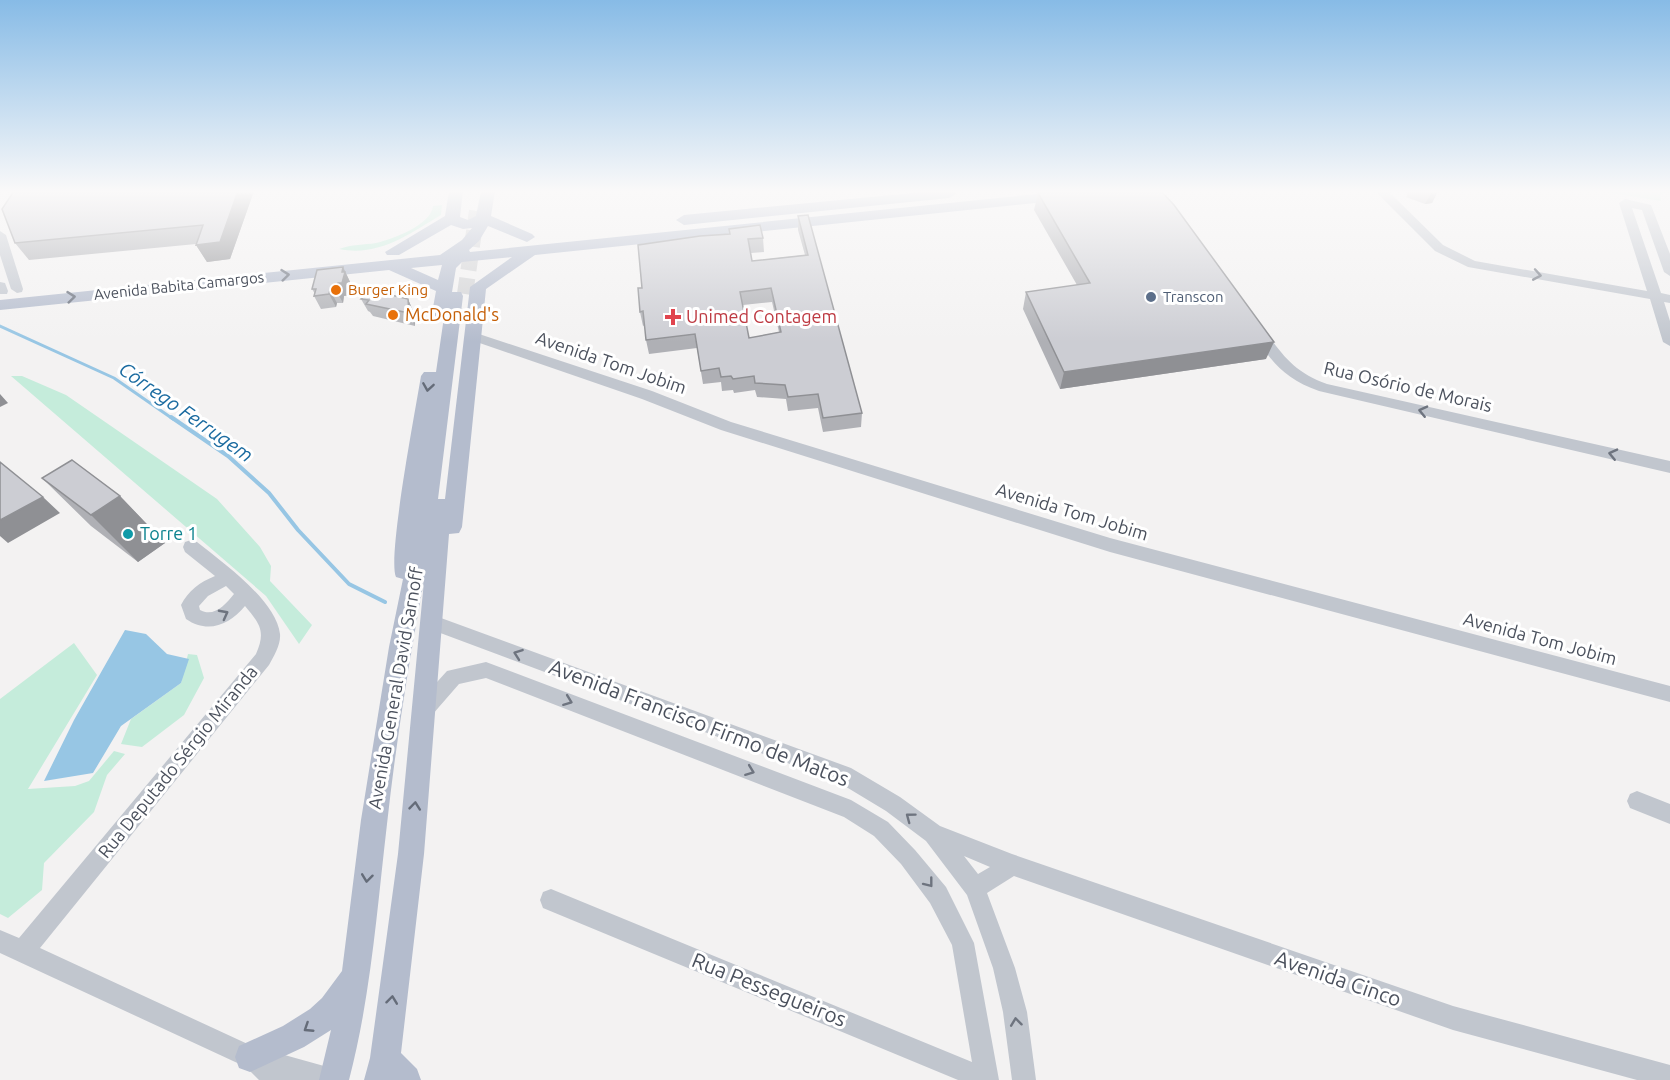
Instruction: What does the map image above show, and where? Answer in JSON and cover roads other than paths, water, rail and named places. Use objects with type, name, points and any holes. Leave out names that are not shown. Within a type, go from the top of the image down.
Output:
[{"type":"main road","points":[[392,258],[422,241]]},
{"type":"main road","name":"Avenida Babita Camargos","points":[[8,295],[392,258],[484,241]]},
{"type":"main road","points":[[448,259],[486,241]]},
{"type":"main road","name":"Avenida Babita Camargos","points":[[496,241],[532,243]]},
{"type":"main road","points":[[460,291],[522,256],[532,243],[528,241]]},
{"type":"main road","name":"Avenida Babita Camargos","points":[[392,258],[448,259],[547,241]]},
{"type":"main road","points":[[448,259],[470,243]]},
{"type":"main road","points":[[392,258],[460,291]]},
{"type":"main road","points":[[428,673],[435,656],[441,627],[473,336],[460,291],[448,267],[448,259]]},
{"type":"main road","name":"Avenida General David Sarnoff","points":[[333,1080],[343,1047],[357,967],[374,820],[400,647],[424,528],[460,291]]},
{"type":"main road","name":"Avenida General David Sarnoff","points":[[382,1069],[411,854],[460,291]]},
{"type":"main road","points":[[254,1068],[279,1045],[319,1021],[348,987],[357,967]]},
{"type":"main road","points":[[382,1069],[406,1080]]},
{"type":"street","points":[[1,241],[8,295]]},
{"type":"street","points":[[1432,241],[1439,248],[1472,264],[1663,298]]},
{"type":"street","points":[[1640,241],[1663,298],[1670,342]]},
{"type":"street","points":[[1659,241],[1670,272]]},
{"type":"street","name":"Rua Osório de Morais","points":[[1252,323],[1284,367],[1299,380],[1335,391],[1670,467]]},
{"type":"street","name":"Avenida Tom Jobim","points":[[473,336],[647,394],[726,426],[1110,545],[1670,694]]},
{"type":"street","name":"Rua Deputado Sérgio Miranda","points":[[23,951],[263,659],[271,635],[264,614],[230,578],[191,547]]},
{"type":"street","points":[[230,578],[208,585],[197,594],[190,605],[192,614],[203,620],[219,618],[235,608],[244,594]]},
{"type":"street","name":"Avenida Francisco Firmo de Matos","points":[[441,627],[844,775],[893,804],[933,834],[975,888],[1005,968],[1015,1012],[1024,1080]]},
{"type":"street","name":"Avenida Francisco Firmo de Matos","points":[[425,709],[454,677],[486,670],[851,810],[881,830],[908,858],[938,896],[963,943],[987,1080]]},
{"type":"street","points":[[1637,801],[1670,813]]},
{"type":"street","name":"Avenida Cinco","points":[[933,834],[1012,865],[1453,1018],[1670,1077]]},
{"type":"street","points":[[975,888],[1012,865]]},
{"type":"street","name":"Rua Pessegueiros","points":[[551,900],[987,1080]]},
{"type":"street","points":[[0,941],[278,1080]]},
{"type":"street","points":[[254,1068],[333,1080]]},
{"type":"water","points":[[125,630],[146,634],[167,654],[189,659],[181,683],[121,726],[93,773],[44,781],[74,720]]},
{"type":"waterway","name":"Córrego Ferrugem","points":[[0,326],[114,378],[173,419]]},
{"type":"waterway","name":"Córrego Ferrugem","points":[[171,417],[228,456],[269,493],[298,530],[349,584],[385,602]]},
{"type":"tunnel","points":[[465,294],[473,241]]},
{"type":"place","name":"Burger King","points":[[336,290]]},
{"type":"place","name":"Transcon","points":[[1151,297]]},
{"type":"place","name":"McDonald's","points":[[393,315]]},
{"type":"place","name":"Unimed Contagem","points":[[673,317]]},
{"type":"place","name":"Torre 1","points":[[128,534]]}]
